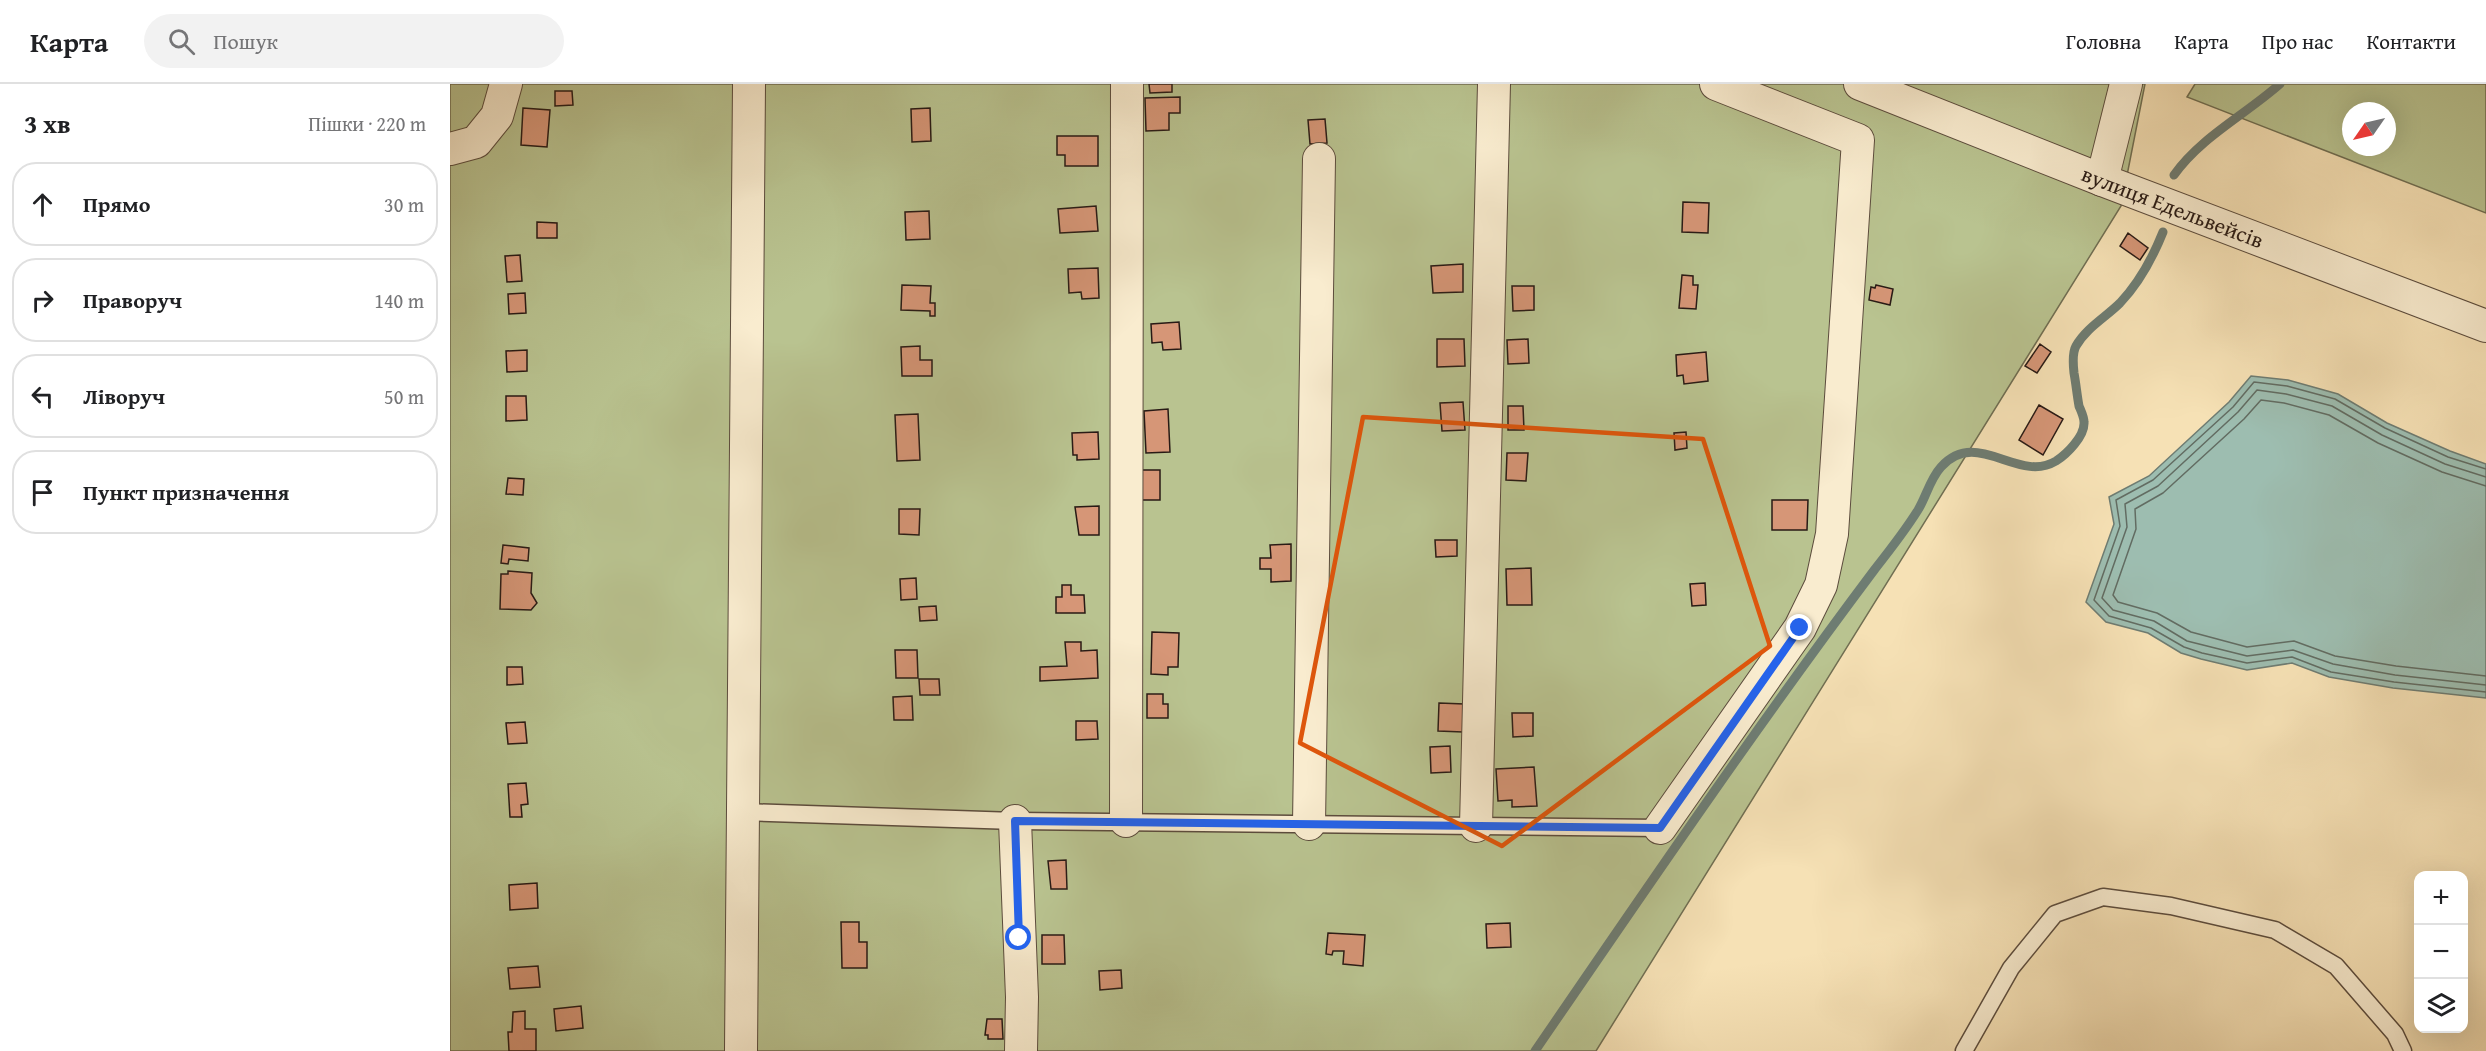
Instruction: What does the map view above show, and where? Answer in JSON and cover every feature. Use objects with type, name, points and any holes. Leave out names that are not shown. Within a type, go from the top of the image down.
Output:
[{"type":"street","points":[[450,149],[476,142],[497,116],[506,84]]},
{"type":"street","points":[[741,1051],[750,84]]},
{"type":"street","points":[[1126,821],[1127,84]]},
{"type":"street","points":[[1476,826],[1494,84]]},
{"type":"street","points":[[1660,828],[1800,628],[1821,585],[1832,534],[1858,140],[1716,84]]},
{"type":"street","name":"вулиця Едельвейсів","points":[[1860,84],[2103,180],[2486,326]]},
{"type":"street","points":[[2103,180],[2126,84]]},
{"type":"street","points":[[1309,824],[1319,159]]},
{"type":"street","points":[[1015,821],[1022,1051]]},
{"type":"lane","points":[[743,812],[1015,821],[1660,828]]},
{"type":"lane","points":[[1964,1051],[2010,968],[2055,914],[2103,897],[2171,906],[2275,930],[2336,966],[2395,1034],[2403,1051]]},
{"type":"highlighted area","points":[[1363,417],[1703,439],[1770,646],[1502,846],[1300,743]]},
{"type":"green space","points":[[450,84],[2145,84],[2121,206],[1596,1051],[450,1051]]},
{"type":"green space","points":[[2195,84],[2486,84],[2486,213],[2187,97]]},
{"type":"water","points":[[2251,376],[2288,380],[2338,394],[2387,423],[2486,464],[2486,698],[2393,688],[2329,677],[2292,663],[2247,670],[2201,659],[2181,653],[2148,633],[2106,622],[2086,602],[2114,524],[2109,497],[2149,476],[2229,402]]},
{"type":"building","points":[[1149,84],[1172,84],[1172,92],[1150,93]]},
{"type":"building","points":[[555,91],[572,91],[573,105],[555,106]]},
{"type":"building","points":[[1180,97],[1180,113],[1169,113],[1169,130],[1146,131],[1145,98]]},
{"type":"building","points":[[523,108],[550,110],[547,147],[521,145]]},
{"type":"building","points":[[930,108],[931,141],[912,142],[911,109]]},
{"type":"building","points":[[1325,119],[1327,143],[1310,144],[1308,120]]},
{"type":"building","points":[[1057,136],[1098,136],[1098,166],[1065,166],[1065,155],[1057,155]]},
{"type":"building","points":[[1683,202],[1709,203],[1708,233],[1682,232]]},
{"type":"building","points":[[1096,206],[1098,231],[1060,233],[1058,209]]},
{"type":"building","points":[[929,211],[930,239],[906,240],[905,212]]},
{"type":"building","points":[[537,222],[557,223],[557,238],[537,238]]},
{"type":"building","points":[[2128,233],[2148,248],[2140,260],[2120,246]]},
{"type":"building","points":[[520,255],[522,281],[507,282],[505,256]]},
{"type":"building","points":[[1463,264],[1463,292],[1433,293],[1431,266]]},
{"type":"building","points":[[1098,268],[1099,298],[1082,299],[1081,292],[1069,293],[1068,269]]},
{"type":"building","points":[[1682,275],[1693,276],[1693,285],[1698,285],[1696,309],[1679,308]]},
{"type":"building","points":[[902,285],[931,286],[930,303],[935,303],[935,316],[930,316],[930,311],[901,310]]},
{"type":"building","points":[[1876,285],[1893,289],[1890,305],[1869,300],[1871,287],[1875,288]]},
{"type":"building","points":[[1512,286],[1534,286],[1534,310],[1513,311]]},
{"type":"building","points":[[525,293],[526,313],[509,314],[508,294]]},
{"type":"building","points":[[1179,322],[1181,349],[1163,350],[1162,342],[1152,343],[1151,324]]},
{"type":"building","points":[[1437,339],[1464,339],[1465,366],[1437,367]]},
{"type":"building","points":[[1528,339],[1529,363],[1508,364],[1507,340]]},
{"type":"building","points":[[2040,344],[2051,352],[2037,373],[2025,366]]},
{"type":"building","points":[[920,346],[920,360],[932,360],[932,376],[902,376],[901,347]]},
{"type":"building","points":[[527,350],[527,371],[507,372],[506,351]]},
{"type":"building","points":[[1706,352],[1708,381],[1684,384],[1683,375],[1677,376],[1676,355]]},
{"type":"building","points":[[506,396],[526,396],[527,420],[506,421]]},
{"type":"building","points":[[1463,402],[1465,430],[1442,431],[1440,403]]},
{"type":"building","points":[[2039,405],[2063,419],[2043,455],[2019,440]]},
{"type":"building","points":[[1508,406],[1523,406],[1524,430],[1508,430]]},
{"type":"building","points":[[1168,409],[1170,452],[1146,453],[1144,411]]},
{"type":"building","points":[[918,414],[920,460],[897,461],[895,415]]},
{"type":"building","points":[[1098,432],[1099,459],[1077,460],[1077,455],[1073,455],[1072,433]]},
{"type":"building","points":[[1686,432],[1687,448],[1675,450],[1674,433]]},
{"type":"building","points":[[1507,453],[1528,453],[1526,481],[1506,480]]},
{"type":"building","points":[[1141,470],[1160,470],[1160,500],[1142,500]]},
{"type":"building","points":[[508,478],[524,479],[523,495],[506,494]]},
{"type":"building","points":[[1772,500],[1808,500],[1807,530],[1772,530]]},
{"type":"building","points":[[1099,506],[1099,535],[1079,535],[1075,507]]},
{"type":"building","points":[[899,509],[920,509],[919,535],[899,534]]},
{"type":"building","points":[[1435,540],[1457,540],[1457,556],[1436,557]]},
{"type":"building","points":[[1291,544],[1291,581],[1271,582],[1271,569],[1260,569],[1260,558],[1271,558],[1270,545]]},
{"type":"building","points":[[503,545],[529,548],[528,561],[509,559],[508,564],[501,563]]},
{"type":"building","points":[[1531,568],[1532,605],[1507,605],[1506,569]]},
{"type":"building","points":[[508,571],[532,573],[531,593],[537,603],[531,610],[500,609],[501,574],[508,574]]},
{"type":"building","points":[[916,578],[917,599],[901,600],[900,579]]},
{"type":"building","points":[[1705,583],[1706,605],[1692,606],[1690,584]]},
{"type":"building","points":[[1062,585],[1071,585],[1071,595],[1084,595],[1085,613],[1056,613],[1056,597],[1062,597]]},
{"type":"building","points":[[936,606],[937,620],[920,621],[919,607]]},
{"type":"building","points":[[1152,632],[1179,633],[1178,667],[1168,667],[1168,675],[1151,674]]},
{"type":"building","points":[[1065,642],[1081,642],[1081,651],[1097,650],[1098,678],[1040,681],[1040,667],[1067,666]]},
{"type":"building","points":[[895,650],[917,650],[918,678],[896,678]]},
{"type":"building","points":[[507,667],[522,667],[523,684],[507,685]]},
{"type":"building","points":[[919,679],[939,679],[940,695],[920,695]]},
{"type":"building","points":[[1147,694],[1163,694],[1163,704],[1168,704],[1168,718],[1147,718]]},
{"type":"building","points":[[912,696],[913,720],[894,720],[893,697]]},
{"type":"building","points":[[1439,703],[1464,704],[1463,732],[1438,731]]},
{"type":"building","points":[[1512,713],[1533,713],[1533,736],[1513,737]]},
{"type":"building","points":[[1076,721],[1097,721],[1098,739],[1076,740]]},
{"type":"building","points":[[525,722],[527,743],[508,744],[506,723]]},
{"type":"building","points":[[1450,746],[1451,772],[1431,773],[1430,747]]},
{"type":"building","points":[[1534,767],[1537,806],[1512,807],[1512,800],[1498,801],[1496,769]]},
{"type":"building","points":[[526,783],[528,804],[521,805],[522,817],[510,817],[508,784]]},
{"type":"building","points":[[1066,860],[1067,889],[1051,889],[1048,861]]},
{"type":"building","points":[[537,883],[538,908],[510,910],[509,885]]},
{"type":"building","points":[[841,922],[859,922],[859,942],[867,942],[867,968],[842,968]]},
{"type":"building","points":[[1510,923],[1511,947],[1487,948],[1486,924]]},
{"type":"building","points":[[1328,933],[1365,935],[1363,966],[1343,964],[1344,951],[1333,951],[1332,955],[1326,954]]},
{"type":"building","points":[[1042,935],[1064,935],[1065,964],[1042,964]]},
{"type":"building","points":[[538,966],[540,987],[510,989],[508,968]]},
{"type":"building","points":[[1121,970],[1122,988],[1100,990],[1099,971]]},
{"type":"building","points":[[581,1006],[583,1028],[556,1031],[554,1009]]},
{"type":"building","points":[[525,1011],[525,1029],[536,1029],[536,1051],[509,1051],[508,1032],[512,1032],[513,1012]]},
{"type":"building","points":[[987,1019],[1002,1019],[1003,1039],[988,1039],[988,1035],[985,1035]]},
{"type":"waterway","points":[[2174,175],[2197,149],[2280,84]]},
{"type":"waterway","points":[[1535,1051],[1745,748],[1908,525],[1941,467],[1955,456],[1969,452],[2027,466],[2042,466],[2056,461],[2074,444],[2084,427],[2074,373],[2075,349],[2085,334],[2120,303],[2133,287],[2150,260],[2163,232]]},
{"type":"route","points":[[1019,938],[1015,821],[1660,828],[1800,628]]}]
